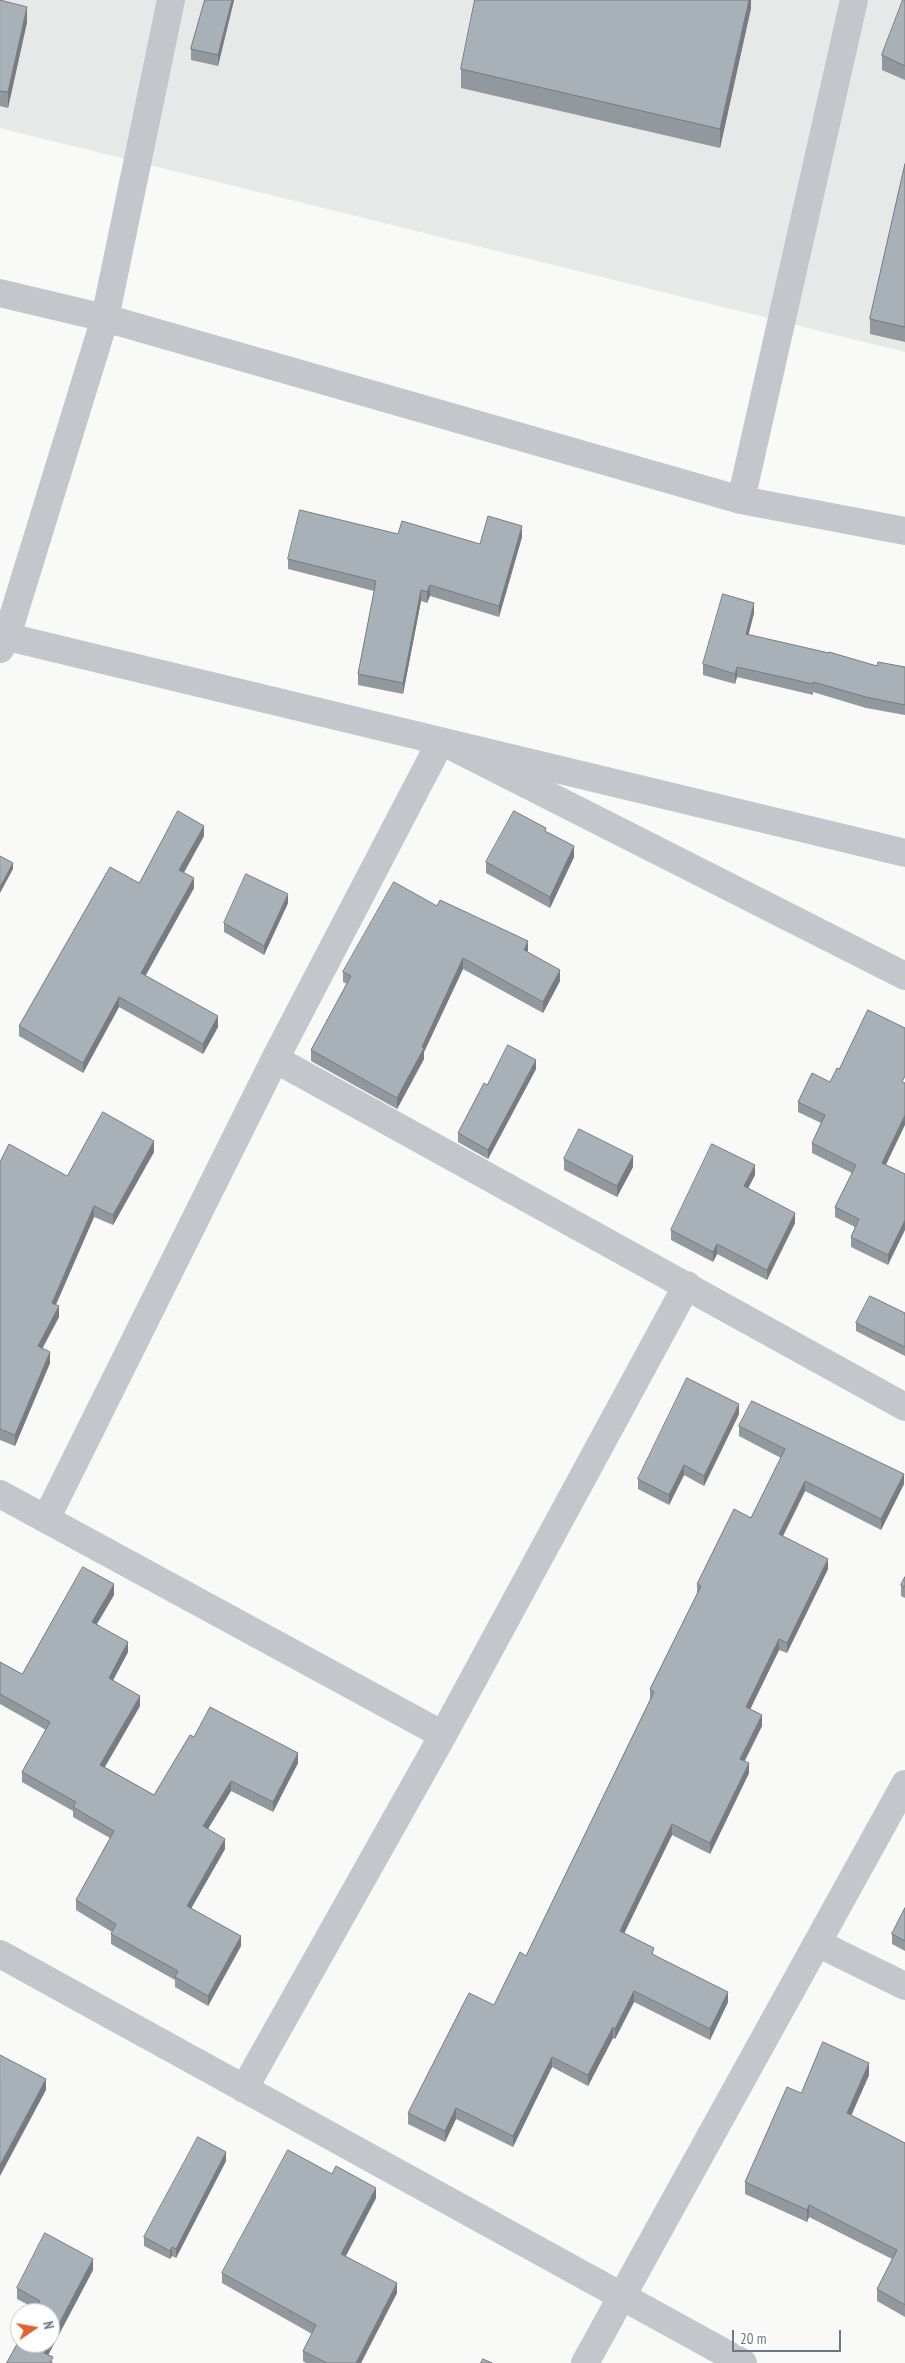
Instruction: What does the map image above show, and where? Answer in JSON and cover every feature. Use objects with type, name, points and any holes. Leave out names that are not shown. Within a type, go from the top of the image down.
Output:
[{"type":"street","points":[[171,0],[106,318],[2,640],[441,741],[905,853]]},
{"type":"street","points":[[741,500],[854,0]]},
{"type":"street","points":[[0,293],[106,318],[741,500],[905,531]]},
{"type":"street","points":[[441,741],[905,976]]},
{"type":"street","points":[[46,1519],[275,1059],[441,741]]},
{"type":"street","points":[[275,1059],[905,1407]]},
{"type":"street","points":[[244,2089],[443,1735],[687,1285]]},
{"type":"street","points":[[0,1494],[443,1735]]},
{"type":"street","points":[[585,2363],[905,1784]]},
{"type":"street","points":[[817,1943],[905,1986]]},
{"type":"street","points":[[0,1954],[743,2363]]},
{"type":"shaded area","points":[[0,0],[905,0],[905,352],[0,128]]},
{"type":"building","points":[[0,0],[27,7],[8,92],[0,91]]},
{"type":"building","points":[[205,0],[232,0],[218,55],[191,49]]},
{"type":"building","points":[[475,0],[749,0],[720,129],[461,69]]},
{"type":"building","points":[[903,0],[905,0],[905,66],[882,55]]},
{"type":"building","points":[[905,164],[905,327],[870,319]]},
{"type":"building","points":[[300,510],[398,534],[402,521],[480,544],[488,516],[522,526],[499,606],[430,585],[427,592],[421,590],[403,683],[358,674],[376,581],[288,559]]},
{"type":"building","points":[[723,594],[754,603],[746,634],[829,652],[877,666],[878,662],[905,667],[905,705],[866,697],[813,682],[813,684],[737,667],[735,674],[703,664]]},
{"type":"building","points":[[178,811],[204,826],[179,870],[194,878],[141,973],[218,1016],[203,1044],[119,997],[83,1063],[19,1026],[110,867],[139,883]]},
{"type":"building","points":[[514,811],[546,828],[545,831],[574,846],[550,897],[486,862]]},
{"type":"building","points":[[0,856],[13,863],[0,887]]},
{"type":"building","points":[[246,874],[288,894],[264,946],[224,923]]},
{"type":"building","points":[[394,882],[437,906],[440,900],[528,941],[524,950],[560,970],[543,1002],[463,958],[422,1047],[424,1048],[397,1098],[311,1050],[351,976],[343,972]]},
{"type":"building","points":[[868,1010],[905,1028],[905,1076],[902,1082],[905,1083],[905,1115],[882,1163],[905,1174],[905,1220],[888,1255],[851,1237],[859,1219],[835,1207],[856,1165],[812,1143],[825,1115],[798,1102],[812,1073],[830,1082],[837,1068],[839,1069]]},
{"type":"building","points":[[508,1045],[536,1060],[488,1150],[458,1133],[484,1083],[487,1085]]},
{"type":"building","points":[[103,1112],[154,1141],[113,1215],[94,1206],[52,1303],[59,1306],[38,1346],[50,1352],[15,1435],[0,1429],[0,1162],[9,1144],[67,1176]]},
{"type":"building","points":[[579,1129],[633,1156],[617,1186],[564,1159]]},
{"type":"building","points":[[712,1144],[755,1165],[744,1186],[795,1213],[767,1270],[717,1244],[713,1252],[671,1230]]},
{"type":"building","points":[[870,1296],[905,1313],[905,1347],[856,1323]]},
{"type":"building","points":[[687,1378],[739,1404],[704,1476],[684,1465],[669,1495],[638,1479]]},
{"type":"building","points":[[752,1401],[904,1474],[881,1519],[805,1481],[779,1534],[828,1559],[787,1643],[779,1639],[746,1707],[762,1715],[740,1759],[749,1763],[710,1843],[672,1824],[620,1931],[654,1948],[652,1954],[728,1992],[710,2029],[634,1991],[615,2029],[613,2027],[588,2075],[552,2057],[513,2136],[456,2108],[445,2131],[408,2113],[469,1993],[494,2005],[520,1952],[526,1956],[654,1692],[650,1689],[701,1586],[697,1584],[734,1509],[751,1518],[785,1449],[739,1426]]},
{"type":"building","points":[[83,1567],[114,1584],[92,1622],[128,1642],[109,1678],[140,1696],[100,1765],[154,1795],[190,1735],[194,1737],[210,1707],[298,1753],[273,1802],[231,1781],[203,1826],[225,1839],[187,1906],[241,1936],[208,1996],[175,1977],[178,1971],[111,1934],[116,1924],[76,1900],[114,1831],[73,1807],[76,1802],[22,1772],[50,1722],[0,1694],[0,1662],[22,1674]]},
{"type":"building","points":[[905,1577],[905,1587],[901,1585]]},
{"type":"building","points":[[905,1908],[905,1941],[892,1934]]},
{"type":"building","points":[[823,2042],[869,2063],[847,2113],[905,2143],[905,2305],[877,2289],[897,2250],[809,2205],[807,2210],[745,2182],[787,2087],[801,2093]]},
{"type":"building","points":[[0,2055],[46,2079],[0,2165]]},
{"type":"building","points":[[198,2137],[226,2152],[176,2249],[172,2247],[170,2251],[144,2237]]},
{"type":"building","points":[[288,2150],[332,2174],[336,2166],[376,2188],[341,2254],[397,2283],[356,2363],[327,2363],[303,2351],[316,2325],[222,2273]]},
{"type":"building","points":[[45,2233],[93,2259],[60,2322],[60,2303],[39,2303],[40,2301],[17,2288]]},
{"type":"building","points":[[12,2353],[44,2353],[53,2357],[50,2363],[7,2363]]},
{"type":"building","points":[[483,2359],[492,2363],[481,2363]]}]
